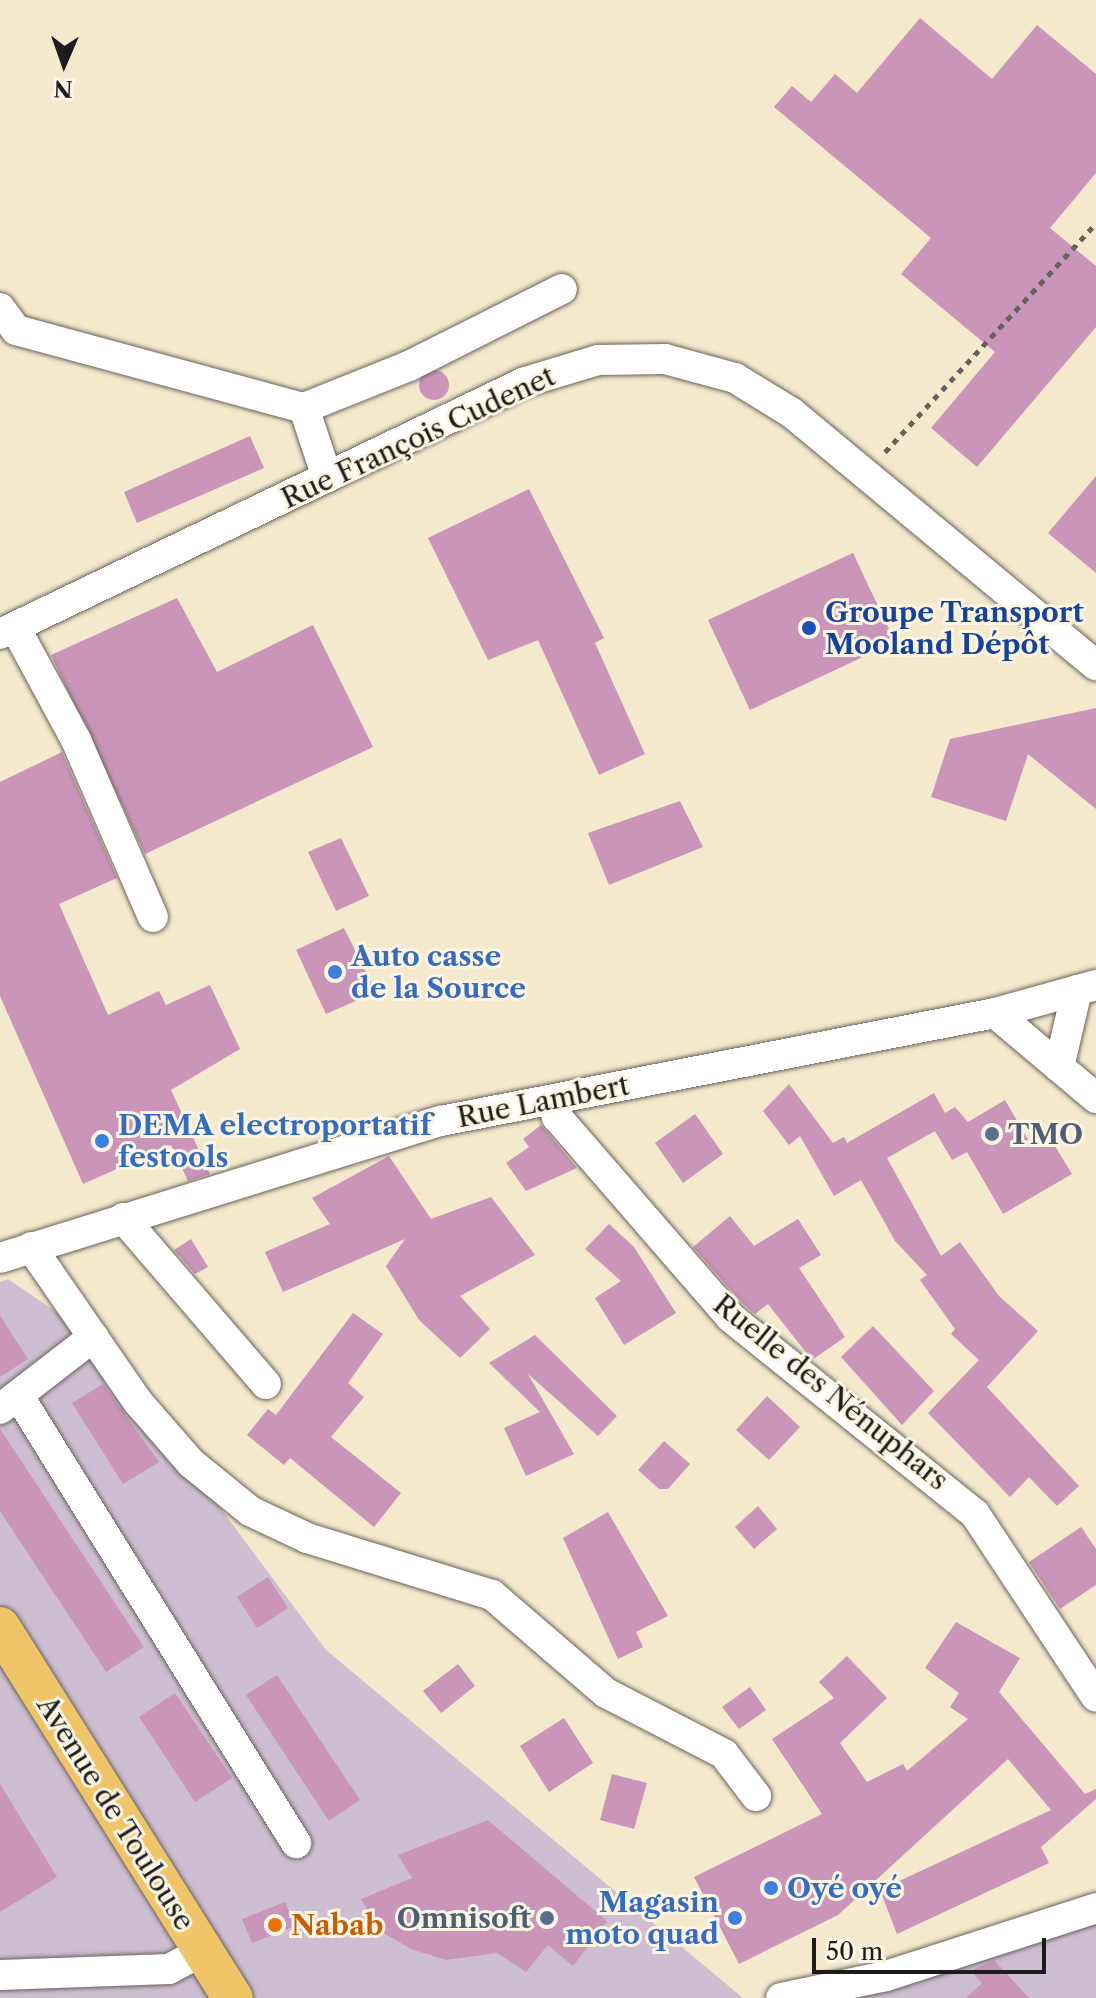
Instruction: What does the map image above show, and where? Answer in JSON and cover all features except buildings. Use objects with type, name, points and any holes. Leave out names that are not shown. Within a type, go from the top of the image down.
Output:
[{"type":"main road","name":"Avenue de Toulouse","points":[[0,1627],[233,1998]]},
{"type":"street","points":[[0,308],[16,330],[304,408],[409,366],[562,289]]},
{"type":"street","name":"Rue François Cudenet","points":[[8,631],[525,382],[598,360],[665,359],[735,378],[865,474],[1096,665]]},
{"type":"street","points":[[304,408],[327,477]]},
{"type":"street","points":[[8,631],[76,740],[153,917]]},
{"type":"street","points":[[1059,1067],[1087,988]]},
{"type":"street","name":"Rue Lambert","points":[[0,1258],[441,1121],[995,1013],[1087,988]]},
{"type":"street","points":[[995,1013],[1096,1098]]},
{"type":"street","name":"Ruelle des Nénuphars","points":[[552,1100],[557,1117],[730,1317],[975,1514],[1096,1697]]},
{"type":"street","points":[[123,1218],[266,1384]]},
{"type":"street","points":[[31,1247],[93,1337],[191,1463],[250,1511],[307,1538],[492,1595],[606,1693],[724,1754],[756,1796]]},
{"type":"street","points":[[93,1337],[10,1404],[296,1843]]},
{"type":"street","points":[[781,1998],[886,1976],[1096,1908]]},
{"type":"street","points":[[0,1975],[169,1969],[203,1951]]},
{"type":"path","points":[[865,474],[1096,223]]},
{"type":"shaded area","points":[[8,1279],[93,1337],[326,1650],[743,1998],[0,1998],[0,1282]]},
{"type":"shaded area","points":[[1096,1911],[1096,1998],[833,1998]]},
{"type":"place","name":"Groupe Transport Mooland Dépôt","points":[[809,628]]},
{"type":"place","name":"Auto casse de la Source","points":[[335,972]]},
{"type":"place","name":"TMO","points":[[992,1134]]},
{"type":"place","name":"DEMA electroportatif festools","points":[[102,1141]]},
{"type":"place","name":"Oyé oyé","points":[[771,1888]]},
{"type":"place","name":"Omnisoft","points":[[547,1918]]},
{"type":"place","name":"Magasin moto quad","points":[[735,1918]]},
{"type":"place","name":"Nabab","points":[[275,1925]]}]
